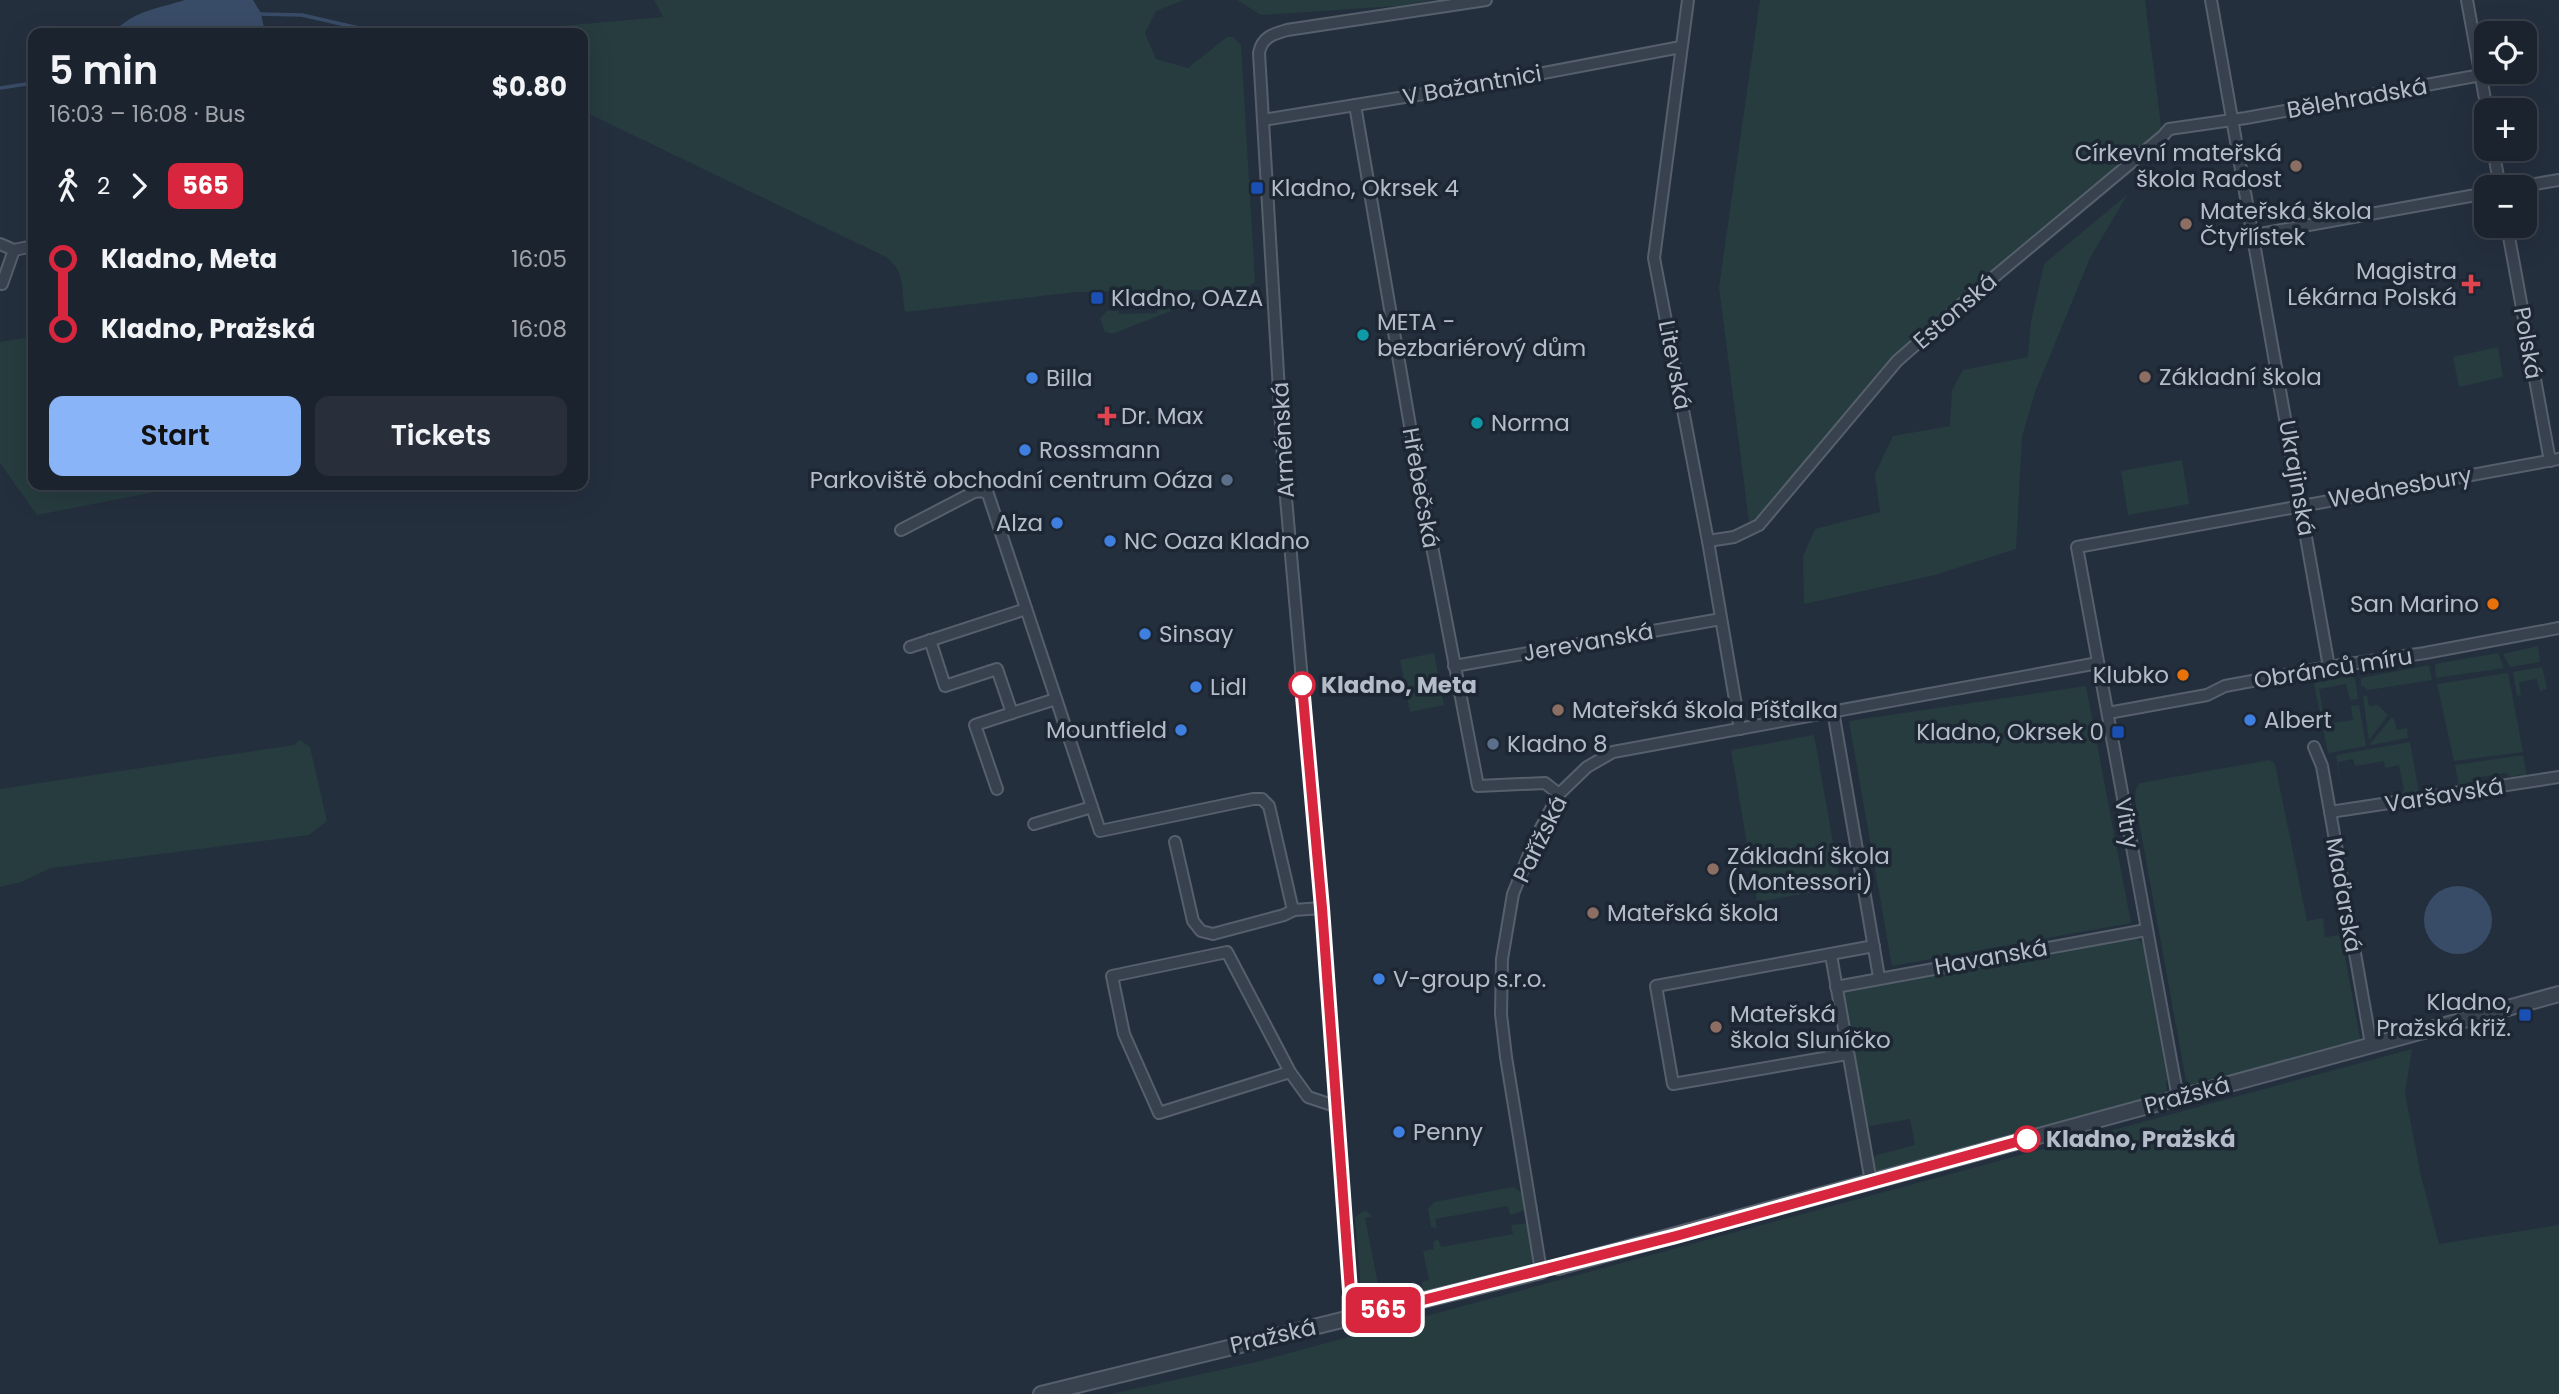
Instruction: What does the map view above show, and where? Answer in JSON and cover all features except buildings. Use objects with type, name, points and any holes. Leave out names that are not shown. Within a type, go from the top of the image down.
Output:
[{"type":"street","name":"Arménská","points":[[1352,1318],[1322,908],[1285,485],[1259,54],[1264,41],[1271,34],[1486,0]]},
{"type":"street","name":"Litevská","points":[[1688,0],[1654,258],[1708,541],[1740,729]]},
{"type":"street","name":"Ukrajinská","points":[[2211,0],[2329,667]]},
{"type":"street","points":[[2467,0],[2474,38]]},
{"type":"street","name":"V Bažantnici","points":[[1263,120],[1491,83],[1681,47]]},
{"type":"street","name":"Bělehradská","points":[[2232,120],[2474,76]]},
{"type":"street","name":"Hřebečská","points":[[1355,105],[1454,666],[1478,786],[1545,783],[1559,794]]},
{"type":"street","name":"Estonská","points":[[1708,541],[1734,537],[1759,525],[1897,361],[2169,129],[2232,120]]},
{"type":"street","points":[[2537,184],[2559,180]]},
{"type":"street","points":[[2254,235],[2474,195]]},
{"type":"street","name":"Polská","points":[[2509,238],[2554,460]]},
{"type":"street","points":[[0,244],[14,250],[28,247]]},
{"type":"street","points":[[2,284],[14,250]]},
{"type":"street","name":"Wednesbury","points":[[2077,547],[2554,460]]},
{"type":"street","points":[[901,530],[974,492],[982,491],[988,494],[1100,831],[1262,799],[1269,806],[1294,910]]},
{"type":"street","name":"Vitry","points":[[2077,547],[2178,1098]]},
{"type":"street","points":[[910,647],[1026,609]]},
{"type":"street","name":"Jerevanská","points":[[1454,666],[1721,618]]},
{"type":"street","name":"Obránců míru","points":[[2108,713],[2207,695],[2225,686],[2559,628]]},
{"type":"street","points":[[930,640],[945,686],[997,669],[1012,713]]},
{"type":"street","name":"Pařížská","points":[[1541,1271],[1506,1057],[1501,1014],[1502,959],[1513,894],[1536,837],[1559,794],[1587,767],[1613,752],[2098,663]]},
{"type":"street","points":[[997,789],[975,725],[1056,699]]},
{"type":"street","points":[[1833,711],[1879,977]]},
{"type":"street","name":"Maďarská","points":[[2314,747],[2322,766],[2371,1044]]},
{"type":"street","name":"Varšavská","points":[[2330,812],[2559,776]]},
{"type":"street","points":[[1034,824],[1092,807]]},
{"type":"street","points":[[1175,842],[1193,921],[1201,932],[1213,934],[1294,910],[1322,908]]},
{"type":"street","name":"Havanská","points":[[1836,987],[2147,930]]},
{"type":"street","points":[[1847,1054],[1673,1084],[1656,986],[1874,946]]},
{"type":"street","points":[[1290,1072],[1159,1113],[1124,1034],[1112,976],[1227,952],[1290,1072],[1308,1097],[1335,1106]]},
{"type":"street","points":[[1831,955],[1871,1182]]},
{"type":"street","name":"Pražská","points":[[1041,1394],[1558,1267],[2559,993]]},
{"type":"green space","points":[[654,0],[1184,0],[1156,11],[1145,33],[1156,59],[1188,68],[1227,37],[1233,37],[1241,45],[1255,282],[1246,289],[1076,292],[905,312],[900,275],[886,257],[588,113],[588,28],[539,28],[663,17]]},
{"type":"green space","points":[[1237,0],[1433,0],[1397,6],[1261,15]]},
{"type":"green space","points":[[1760,0],[2145,0],[2162,134],[1896,356],[1752,526],[1749,521],[1719,287]]},
{"type":"green space","points":[[2127,195],[2090,258],[2035,392],[2022,437],[2016,549],[1935,575],[1804,604],[1803,556],[1815,529],[1880,512],[1875,474],[1893,436],[1950,426],[1952,390],[1963,370],[2028,357],[2031,322],[2044,264]]},
{"type":"green space","points":[[1157,305],[1168,305],[1171,311],[1112,334],[1105,332],[1100,318],[1107,311],[1119,311],[1119,314],[1157,313]]},
{"type":"green space","points":[[28,337],[28,490],[164,490],[37,515],[0,463],[0,342]]},
{"type":"green space","points":[[2498,347],[2503,377],[2459,387],[2453,357]]},
{"type":"green space","points":[[2182,460],[2189,504],[2128,515],[2121,471]]},
{"type":"green space","points":[[2538,646],[2540,662],[2510,667],[2503,654]]},
{"type":"green space","points":[[1434,653],[1444,705],[1410,712],[1400,660]]},
{"type":"green space","points":[[2498,653],[2504,668],[2436,678],[2435,664]]},
{"type":"green space","points":[[2429,665],[2432,680],[2368,690],[2361,685],[2361,678]]},
{"type":"green space","points":[[2542,667],[2547,689],[2540,691],[2537,679],[2519,682],[2521,695],[2517,696],[2513,672]]},
{"type":"green space","points":[[2508,673],[2523,752],[2454,761],[2437,684]]},
{"type":"green space","points":[[2350,676],[2355,678],[2358,699],[2350,700],[2346,684],[2319,689],[2325,724],[2353,720],[2351,706],[2359,705],[2366,746],[2328,753],[2314,683]]},
{"type":"green space","points":[[2086,686],[2131,923],[1892,966],[1849,721]]},
{"type":"green space","points":[[2363,696],[2367,696],[2369,706],[2378,705],[2388,715],[2369,740]]},
{"type":"green space","points":[[2391,718],[2394,719],[2397,730],[2407,728],[2408,738],[2371,745],[2370,744]]},
{"type":"green space","points":[[1814,735],[1841,887],[1757,902],[1731,750]]},
{"type":"green space","points":[[300,740],[310,747],[327,821],[309,835],[51,868],[21,882],[0,887],[0,789],[294,745]]},
{"type":"green space","points":[[2410,742],[2419,793],[2414,794],[2413,791],[2397,796],[2404,790],[2399,765],[2385,768],[2384,761],[2355,766],[2353,759],[2338,762],[2342,794],[2336,755]]},
{"type":"green space","points":[[2523,755],[2527,777],[2516,775],[2514,779],[2506,773],[2474,778],[2469,786],[2459,787],[2455,765]]},
{"type":"green space","points":[[2270,760],[2275,764],[2307,921],[2323,918],[2325,937],[2341,935],[2360,1038],[2354,1044],[2192,1087],[2187,1086],[2135,800],[2136,789],[2140,783]]},
{"type":"green space","points":[[2136,937],[2144,949],[2167,1079],[2166,1091],[2161,1096],[1886,1172],[1877,1171],[1871,1165],[1877,1155],[1915,1145],[1910,1119],[1865,1125],[1840,996],[1844,990]]},
{"type":"green space","points":[[2412,1049],[2405,1093],[2421,1176],[2439,1244],[2559,1225],[2559,1394],[1111,1394],[1256,1362]]},
{"type":"green space","points":[[1513,1187],[1523,1194],[1526,1210],[1510,1215],[1508,1206],[1435,1219],[1437,1228],[1431,1227],[1428,1209],[1434,1202]]},
{"type":"green space","points":[[1363,1211],[1372,1217],[1365,1218],[1379,1289],[1387,1289],[1389,1296],[1423,1290],[1422,1282],[1429,1280],[1423,1251],[1434,1249],[1433,1242],[1438,1239],[1441,1247],[1513,1234],[1511,1225],[1528,1223],[1532,1245],[1531,1261],[1524,1270],[1513,1274],[1483,1276],[1459,1288],[1374,1307],[1367,1302],[1361,1291],[1355,1217]]},
{"type":"water","points":[[185,0],[253,0],[261,13],[264,28],[119,28],[137,15]]},
{"type":"water","points":[[2458,886],[2471,889],[2482,896],[2489,907],[2492,920],[2489,933],[2482,944],[2471,951],[2458,954],[2445,951],[2434,944],[2427,933],[2424,920],[2427,907],[2434,896],[2445,889]]},
{"type":"waterway","points":[[258,14],[302,15],[359,28]]},
{"type":"waterway","points":[[0,88],[28,84]]},
{"type":"bus line","name":"565","points":[[1302,685],[1322,908],[1352,1318],[1676,1236],[2027,1139]]},
{"type":"place","name":"Církevní mateřská škola Radost","points":[[2296,166]]},
{"type":"place","name":"Kladno, Okrsek 4","points":[[1257,188]]},
{"type":"place","name":"Mateřská škola Čtyřlístek","points":[[2186,224]]},
{"type":"place","name":"Magistra Lékárna Polská","points":[[2471,284]]},
{"type":"place","name":"Kladno, OAZA","points":[[1097,298]]},
{"type":"place","name":"META - bezbariérový dům","points":[[1363,335]]},
{"type":"place","name":"Základní škola","points":[[2145,377]]},
{"type":"place","name":"Billa","points":[[1032,378]]},
{"type":"place","name":"Dr. Max","points":[[1107,416]]},
{"type":"place","name":"Norma","points":[[1477,423]]},
{"type":"place","name":"Rossmann","points":[[1025,450]]},
{"type":"place","name":"Parkoviště obchodní centrum Oáza","points":[[1227,480]]},
{"type":"place","name":"Alza","points":[[1057,523]]},
{"type":"place","name":"NC Oaza Kladno","points":[[1110,541]]},
{"type":"place","name":"San Marino","points":[[2493,604]]},
{"type":"place","name":"Sinsay","points":[[1145,634]]},
{"type":"place","name":"Klubko","points":[[2183,675]]},
{"type":"place","name":"Kladno, Meta","points":[[1302,685]]},
{"type":"place","name":"Lidl","points":[[1196,687]]},
{"type":"place","name":"Mateřská škola Píšťalka","points":[[1558,710]]},
{"type":"place","name":"Albert","points":[[2250,720]]},
{"type":"place","name":"Mountfield","points":[[1181,730]]},
{"type":"place","name":"Kladno, Okrsek 0","points":[[2118,732]]},
{"type":"place","name":"Kladno 8","points":[[1493,744]]},
{"type":"place","name":"Základní škola (Montessori)","points":[[1713,869]]},
{"type":"place","name":"Mateřská škola","points":[[1593,913]]},
{"type":"place","name":"V-group s.r.o.","points":[[1379,979]]},
{"type":"place","name":"Kladno, Pražská křiž.","points":[[2525,1015]]},
{"type":"place","name":"Mateřská škola Sluníčko","points":[[1716,1027]]},
{"type":"place","name":"Penny","points":[[1399,1132]]},
{"type":"place","name":"Kladno, Pražská","points":[[2027,1139]]}]
